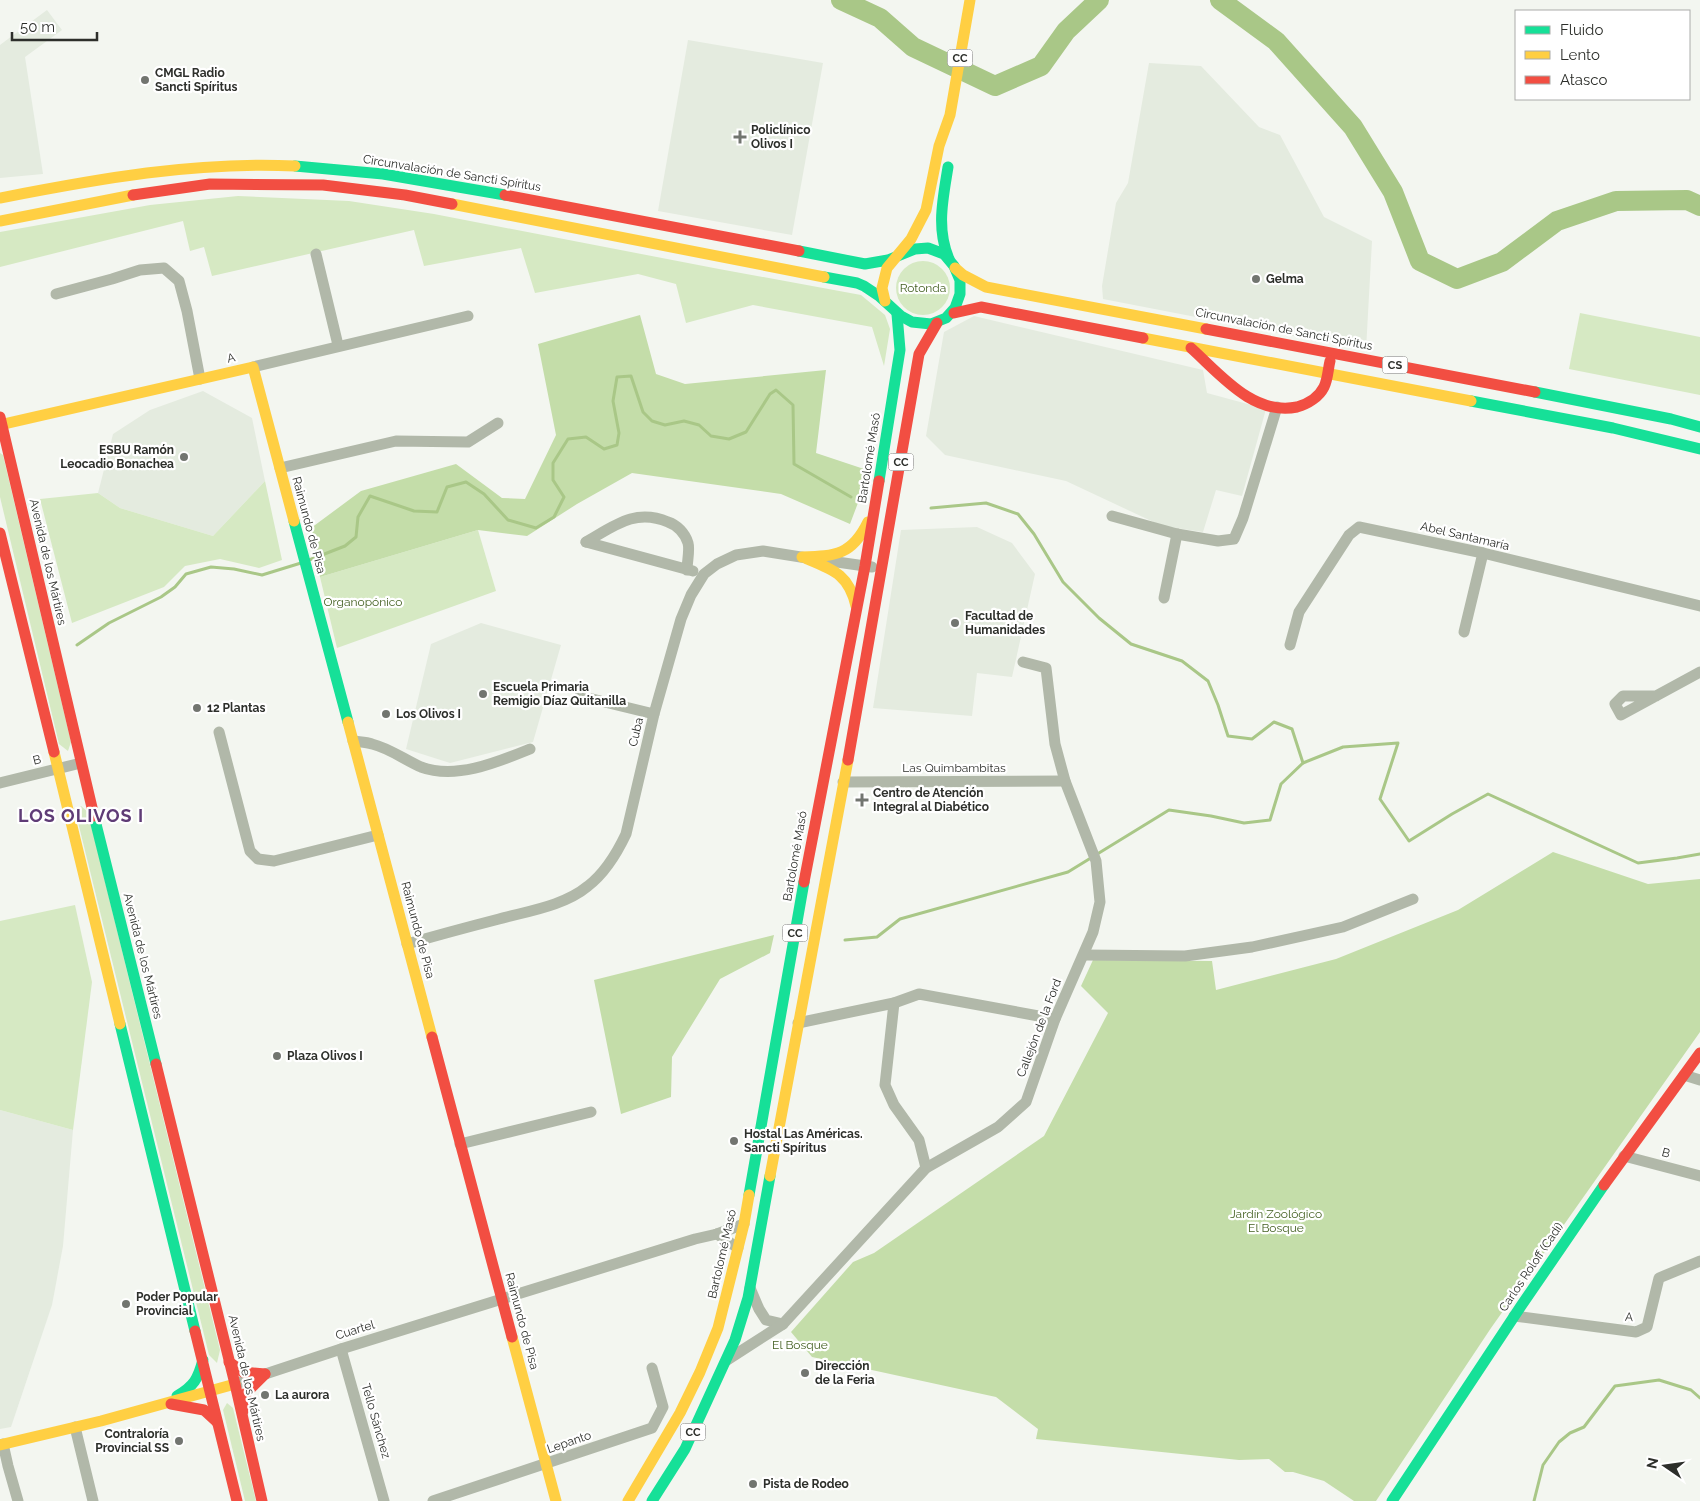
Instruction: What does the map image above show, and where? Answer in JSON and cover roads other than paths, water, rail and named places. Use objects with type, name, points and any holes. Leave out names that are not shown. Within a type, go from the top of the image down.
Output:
[{"type":"main road","name":"CC","points":[[885,301],[882,288],[887,268],[910,239],[926,210],[939,146],[950,115],[970,0]]},
{"type":"main road","name":"CC","points":[[652,1501],[685,1450],[727,1360],[735,1340],[750,1287],[861,693],[918,354],[937,323],[954,313],[960,299],[962,286],[943,245],[941,214],[950,152],[950,115]]},
{"type":"main road","name":"Circunvalación de Sancti Spíritus","points":[[0,198],[44,189],[178,169],[255,165],[326,168],[406,177],[458,186],[865,264],[895,258]]},
{"type":"main road","points":[[0,221],[156,191],[210,184],[323,185],[405,196],[857,282],[885,301],[905,320],[915,323],[937,323]]},
{"type":"main road","points":[[895,258],[911,250],[926,248],[939,252],[952,264]]},
{"type":"main road","name":"Circunvalación de Sancti Spíritus","points":[[952,264],[964,275],[986,287],[1624,409],[1700,427]]},
{"type":"main road","points":[[1090,306],[1094,328]]},
{"type":"main road","name":"CS","points":[[954,313],[981,307],[1613,428],[1700,450]]},
{"type":"main road","name":"Bartolomé Masó","points":[[628,1501],[680,1413],[700,1372],[718,1328],[744,1224],[813,831],[857,610],[876,503],[900,350],[897,314]]},
{"type":"main road","points":[[1189,346],[1232,385],[1253,400],[1277,407],[1296,409],[1310,402],[1323,387],[1328,373],[1331,352]]},
{"type":"main road","name":"A","points":[[1,422],[252,367]]},
{"type":"main road","name":"Raimundo de Pisa","points":[[252,367],[556,1501]]},
{"type":"main road","name":"Avenida de los Mártires","points":[[1,422],[88,792],[235,1384],[262,1501]]},
{"type":"main road","points":[[802,557],[825,556],[845,552],[858,540],[876,503]]},
{"type":"main road","points":[[0,533],[237,1501]]},
{"type":"main road","points":[[802,557],[838,573],[848,582],[854,594],[857,610]]},
{"type":"main road","points":[[64,799],[88,792]]},
{"type":"main road","name":"Carlos Roloff (Cadí)","points":[[1392,1501],[1514,1316],[1624,1156],[1700,1053]]},
{"type":"main road","points":[[738,1248],[755,1259]]},
{"type":"main road","points":[[165,1403],[192,1388],[198,1377],[203,1359]]},
{"type":"main road","points":[[229,1362],[243,1372],[265,1374]]},
{"type":"main road","points":[[242,1417],[247,1392],[265,1374]]},
{"type":"main road","name":"Cuartel","points":[[2,1444],[75,1428],[235,1384]]},
{"type":"main road","points":[[165,1403],[204,1410],[217,1422]]},
{"type":"street","points":[[316,254],[338,345]]},
{"type":"street","points":[[56,294],[112,280],[140,270],[164,268],[179,281],[187,311],[200,379]]},
{"type":"street","name":"A","points":[[252,367],[338,345],[468,316]]},
{"type":"street","points":[[1112,516],[1177,534],[1218,541],[1234,539],[1243,518],[1277,407]]},
{"type":"street","points":[[280,468],[396,441],[468,442],[498,423]]},
{"type":"street","points":[[687,570],[688,543],[678,526],[655,517],[634,517],[586,542],[687,570],[704,574]]},
{"type":"street","name":"Abel Santamaría","points":[[1290,646],[1299,612],[1349,535],[1359,527],[1483,553],[1700,606]]},
{"type":"street","points":[[1164,598],[1177,534]]},
{"type":"street","name":"Cuba","points":[[407,944],[565,900],[588,887],[609,863],[626,834],[654,714],[681,620],[691,594],[704,574],[717,564],[736,555],[763,551],[883,569]]},
{"type":"street","points":[[1464,632],[1483,553]]},
{"type":"street","name":"Callejón de la Ford","points":[[727,1360],[783,1324],[926,1168],[998,1127],[1026,1102],[1055,1019],[1093,932],[1100,902],[1096,861],[1065,781],[1055,744],[1046,668],[1024,662]]},
{"type":"street","points":[[1656,696],[1700,672]]},
{"type":"street","points":[[580,696],[654,714]]},
{"type":"street","points":[[219,732],[250,851],[258,859],[274,861],[378,835]]},
{"type":"street","points":[[353,741],[373,744],[422,767],[445,772],[489,764],[530,749]]},
{"type":"street","name":"B","points":[[0,783],[81,763]]},
{"type":"street","name":"Las Quimbambitas","points":[[843,782],[1065,781]]},
{"type":"street","points":[[1084,955],[1185,956],[1252,947],[1343,927],[1413,899]]},
{"type":"street","points":[[798,1024],[894,1003],[919,994],[1055,1019]]},
{"type":"street","points":[[894,1003],[885,1085],[894,1105],[919,1140],[926,1168]]},
{"type":"street","points":[[1684,1075],[1700,1080]]},
{"type":"street","points":[[460,1144],[591,1112]]},
{"type":"street","name":"B","points":[[1624,1156],[1700,1176]]},
{"type":"street","name":"Cuartel","points":[[235,1384],[341,1349],[695,1239],[717,1234],[744,1224]]},
{"type":"street","points":[[717,1234],[738,1248]]},
{"type":"street","name":"A","points":[[1514,1316],[1636,1332],[1648,1327],[1659,1278],[1700,1261]]},
{"type":"street","points":[[750,1287],[766,1320],[783,1324]]},
{"type":"street","name":"Tello Sánchez","points":[[341,1349],[384,1501]]},
{"type":"street","name":"Lepanto","points":[[433,1501],[652,1428],[663,1407],[652,1368]]},
{"type":"street","points":[[75,1428],[93,1501]]},
{"type":"street","points":[[2,1444],[18,1501]]},
{"type":"waterway","points":[[841,0],[880,18],[913,47],[995,86],[1041,66],[1066,31],[1099,0]]},
{"type":"waterway","points":[[1220,0],[1276,41],[1353,127],[1393,192],[1420,261],[1457,279],[1502,262],[1557,221],[1616,201],[1687,200],[1700,206]]},
{"type":"waterway","points":[[309,560],[345,546],[356,537],[358,517],[370,496],[414,511],[437,512],[447,487],[466,482],[484,494],[508,520],[536,528],[554,517],[564,497],[553,480],[553,463],[568,439],[586,437],[604,449],[617,445],[619,433],[613,401],[617,377],[631,376],[643,412],[652,421],[665,425],[684,421],[699,425],[711,436],[729,439],[746,432],[770,394],[776,390],[793,405],[794,464],[851,497]]},
{"type":"waterway","points":[[931,508],[986,503],[1018,514],[1034,534],[1063,582],[1099,618],[1131,644],[1182,661],[1208,681],[1228,736],[1252,739],[1274,722],[1292,729],[1303,763],[1343,747],[1398,743],[1380,799],[1409,841],[1488,794],[1638,863],[1700,854]]},
{"type":"waterway","points":[[77,645],[109,623],[161,597],[175,587],[186,574],[211,567],[234,569],[262,575],[301,563]]},
{"type":"waterway","points":[[845,940],[877,937],[900,919],[1068,872],[1169,810],[1244,823],[1270,820],[1281,784],[1303,763]]},
{"type":"waterway","points":[[1534,1501],[1543,1465],[1559,1442],[1570,1433],[1584,1427],[1615,1386],[1659,1380],[1691,1390],[1700,1398]]},
{"type":"place","name":"CMGL Radio Sancti Spíritus","points":[[145,80]]},
{"type":"place","name":"Policlínico Olivos I","points":[[740,137]]},
{"type":"place","name":"Gelma","points":[[1256,279]]},
{"type":"place","name":"ESBU Ramón Leocadio Bonachea","points":[[184,457]]},
{"type":"place","name":"Facultad de Humanidades","points":[[955,623]]},
{"type":"place","name":"Escuela Primaria Remigio Díaz Quitanilla","points":[[483,694]]},
{"type":"place","name":"12 Plantas","points":[[197,708]]},
{"type":"place","name":"Los Olivos I","points":[[386,714]]},
{"type":"place","name":"Centro de Atención Integral al Diabético","points":[[862,800]]},
{"type":"place","name":"Plaza Olivos I","points":[[277,1056]]},
{"type":"place","name":"Hostal Las Américas. Sancti Spíritus","points":[[734,1141]]},
{"type":"place","name":"Poder Popular Provincial","points":[[126,1304]]},
{"type":"place","name":"Dirección de la Feria","points":[[805,1373]]},
{"type":"place","name":"La aurora","points":[[265,1395]]},
{"type":"place","name":"Contraloría Provincial SS","points":[[179,1441]]},
{"type":"place","name":"Pista de Rodeo","points":[[753,1484]]},
{"type":"district","name":"LOS OLIVOS I","points":[[81,816]]},
{"type":"park label","name":"Rotonda","points":[[923,288]]},
{"type":"park label","name":"Organopónico","points":[[363,602]]},
{"type":"park label","name":"Jardín Zoológico El Bosque","points":[[1276,1221]]},
{"type":"park label","name":"El Bosque","points":[[800,1345]]}]
